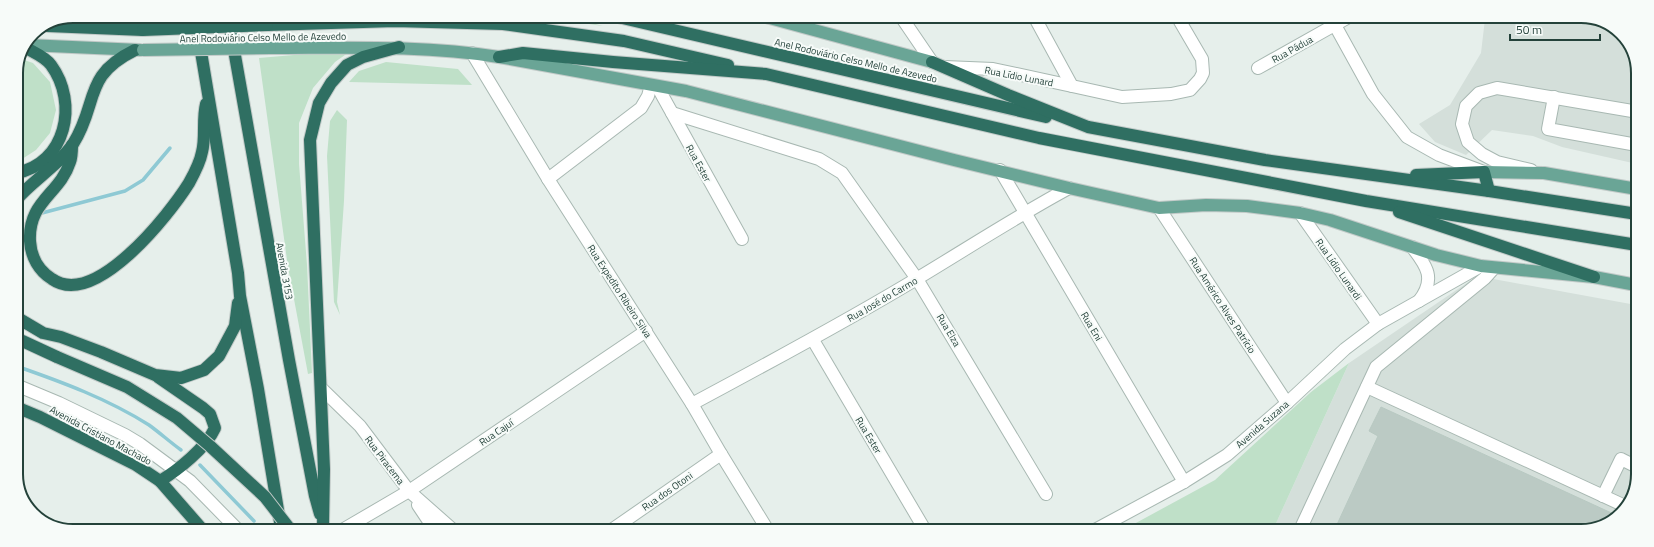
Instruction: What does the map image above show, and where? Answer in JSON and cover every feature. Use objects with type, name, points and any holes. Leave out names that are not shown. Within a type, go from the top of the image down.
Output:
[{"type":"highway","points":[[195,23],[238,274],[240,296],[258,389],[280,524]]},
{"type":"highway","name":"Avenida 3153","points":[[229,23],[290,368],[315,496],[323,524]]},
{"type":"highway","name":"Anel Rodoviário Celso Mello de Azevedo","points":[[56,26],[143,30],[344,23]]},
{"type":"highway","name":"Anel Rodoviário Celso Mello de Azevedo","points":[[467,23],[503,24],[624,41],[766,74]]},
{"type":"highway","name":"Anel Rodoviário Celso Mello de Azevedo","points":[[644,23],[1088,126]]},
{"type":"highway","points":[[324,524],[324,469],[310,140],[319,103],[331,83],[347,65],[363,57],[399,47]]},
{"type":"highway","points":[[23,171],[33,168],[48,157],[59,143],[65,126],[66,115],[64,95],[61,85],[51,66],[37,54],[29,50]]},
{"type":"highway","points":[[23,192],[28,186],[50,169],[72,144],[80,128],[97,82],[110,65],[122,57],[139,50]]},
{"type":"highway","points":[[499,57],[523,53],[613,62],[766,74],[1039,138],[1366,201],[1631,243]]},
{"type":"highway","points":[[938,64],[1008,95],[1088,126],[1265,160],[1489,191],[1631,213]]},
{"type":"highway","points":[[72,144],[71,157],[67,169],[57,184],[40,204],[33,216],[30,242],[35,260],[43,273],[55,282],[67,286],[76,286],[96,278],[114,267],[144,242],[169,211],[189,183],[198,164],[202,152],[204,112],[208,95]]},
{"type":"highway","points":[[1382,176],[1484,172],[1489,191]]},
{"type":"highway","points":[[1366,201],[1594,277]]},
{"type":"highway","points":[[155,375],[181,378],[204,370],[219,356],[235,326],[240,296]]},
{"type":"highway","points":[[23,321],[43,333],[61,337],[94,349],[155,375],[210,414],[215,428],[210,438],[179,469],[160,481]]},
{"type":"highway","points":[[23,341],[127,387],[177,418],[210,446],[265,497],[286,524]]},
{"type":"highway","name":"Avenida Cristiano Machado","points":[[23,410],[136,465],[160,481],[198,524]]},
{"type":"main road","name":"Anel Rodoviário Celso Mello de Azevedo","points":[[788,23],[938,64]]},
{"type":"main road","name":"Anel Rodoviário Celso Mello de Azevedo","points":[[31,45],[139,50],[399,47],[472,53],[499,57],[686,91],[954,160],[1159,208],[1206,205],[1247,206],[1300,213],[1330,220],[1436,255],[1481,266],[1594,277],[1631,285]]},
{"type":"main road","points":[[1484,172],[1544,173],[1631,188]]},
{"type":"street","points":[[906,23],[938,64]]},
{"type":"street","points":[[1039,23],[1070,82]]},
{"type":"street","name":"Rua Lídio Lunard","points":[[938,64],[993,69],[1070,82],[1122,98],[1171,94],[1190,90],[1200,79],[1203,73],[1202,60],[1181,23]]},
{"type":"street","name":"Rua Pádua","points":[[1258,68],[1331,23]]},
{"type":"street","points":[[1334,23],[1373,94],[1407,137],[1439,155],[1484,172]]},
{"type":"street","name":"Rua Expedito Ribeiro Silva","points":[[472,53],[548,179],[692,404],[720,454],[764,524]]},
{"type":"street","points":[[548,179],[641,108],[654,86]]},
{"type":"street","name":"Rua Ester","points":[[654,86],[672,113],[742,240]]},
{"type":"street","points":[[1544,173],[1497,162],[1482,154],[1468,142],[1462,124],[1466,106],[1479,93],[1497,88],[1631,111]]},
{"type":"street","points":[[1554,97],[1548,130],[1631,144]]},
{"type":"street","name":"Rua Elza","points":[[672,113],[819,159],[842,173],[918,278],[1046,494]]},
{"type":"street","name":"Rua Eni","points":[[1000,170],[1184,482]]},
{"type":"street","name":"Rua José do Carmo","points":[[692,404],[813,340],[1025,212],[1069,188]]},
{"type":"street","name":"Rua Américo Alves Patrício","points":[[1159,208],[1287,403]]},
{"type":"street","name":"Rua Lídio Lunardi","points":[[1300,213],[1378,324]]},
{"type":"street","points":[[1412,247],[1422,260],[1428,275],[1426,289],[1418,302]]},
{"type":"street","name":"Avenida Suzana","points":[[1105,524],[1184,482],[1227,455],[1287,403],[1345,349],[1378,324],[1481,266]]},
{"type":"street","points":[[1303,524],[1376,367],[1485,278],[1494,268]]},
{"type":"street","points":[[1594,277],[1631,278]]},
{"type":"street","name":"Rua Cajuí","points":[[353,524],[409,491],[646,331]]},
{"type":"street","name":"Rua Ester","points":[[813,340],[922,524]]},
{"type":"street","points":[[1367,387],[1621,504]]},
{"type":"street","points":[[23,388],[59,403],[125,435],[179,469],[232,524]]},
{"type":"street","name":"Rua Piracema","points":[[321,388],[360,426],[409,491],[446,524]]},
{"type":"street","name":"Rua dos Otoni","points":[[620,524],[720,454]]},
{"type":"street","points":[[1603,496],[1621,459],[1631,464]]},
{"type":"street","points":[[409,491],[431,524]]},
{"type":"shaded area","points":[[1485,23],[1587,23],[1609,31],[1621,43],[1626,51],[1630,63],[1631,163],[1562,147],[1533,136],[1492,130],[1466,155],[1435,142],[1419,124],[1450,105],[1481,53]]},
{"type":"shaded area","points":[[1477,276],[1631,304],[1631,480],[1623,502],[1606,517],[1591,523],[1581,524],[1276,524],[1349,363]]},
{"type":"green space","points":[[582,23],[592,23],[603,26]]},
{"type":"green space","points":[[352,50],[335,62],[313,88],[299,123],[299,164],[307,265],[312,373],[308,374],[288,267],[259,58]]},
{"type":"green space","points":[[25,60],[33,63],[50,82],[56,110],[50,133],[36,150],[23,158],[23,73]]},
{"type":"green space","points":[[386,62],[458,69],[472,85],[349,82],[359,71]]},
{"type":"green space","points":[[337,110],[347,120],[344,201],[337,302],[340,315],[334,302],[327,156],[330,121]]},
{"type":"green space","points":[[1349,363],[1276,524],[1134,524],[1215,480],[1311,392]]},
{"type":"building","points":[[1381,407],[1612,513],[1597,521],[1581,524],[1337,524],[1378,436],[1369,431]]},
{"type":"waterway","points":[[42,213],[125,191],[143,180],[170,148]]},
{"type":"waterway","points":[[23,369],[67,385],[117,407],[149,425],[181,450]]},
{"type":"waterway","points":[[200,465],[254,521]]}]
